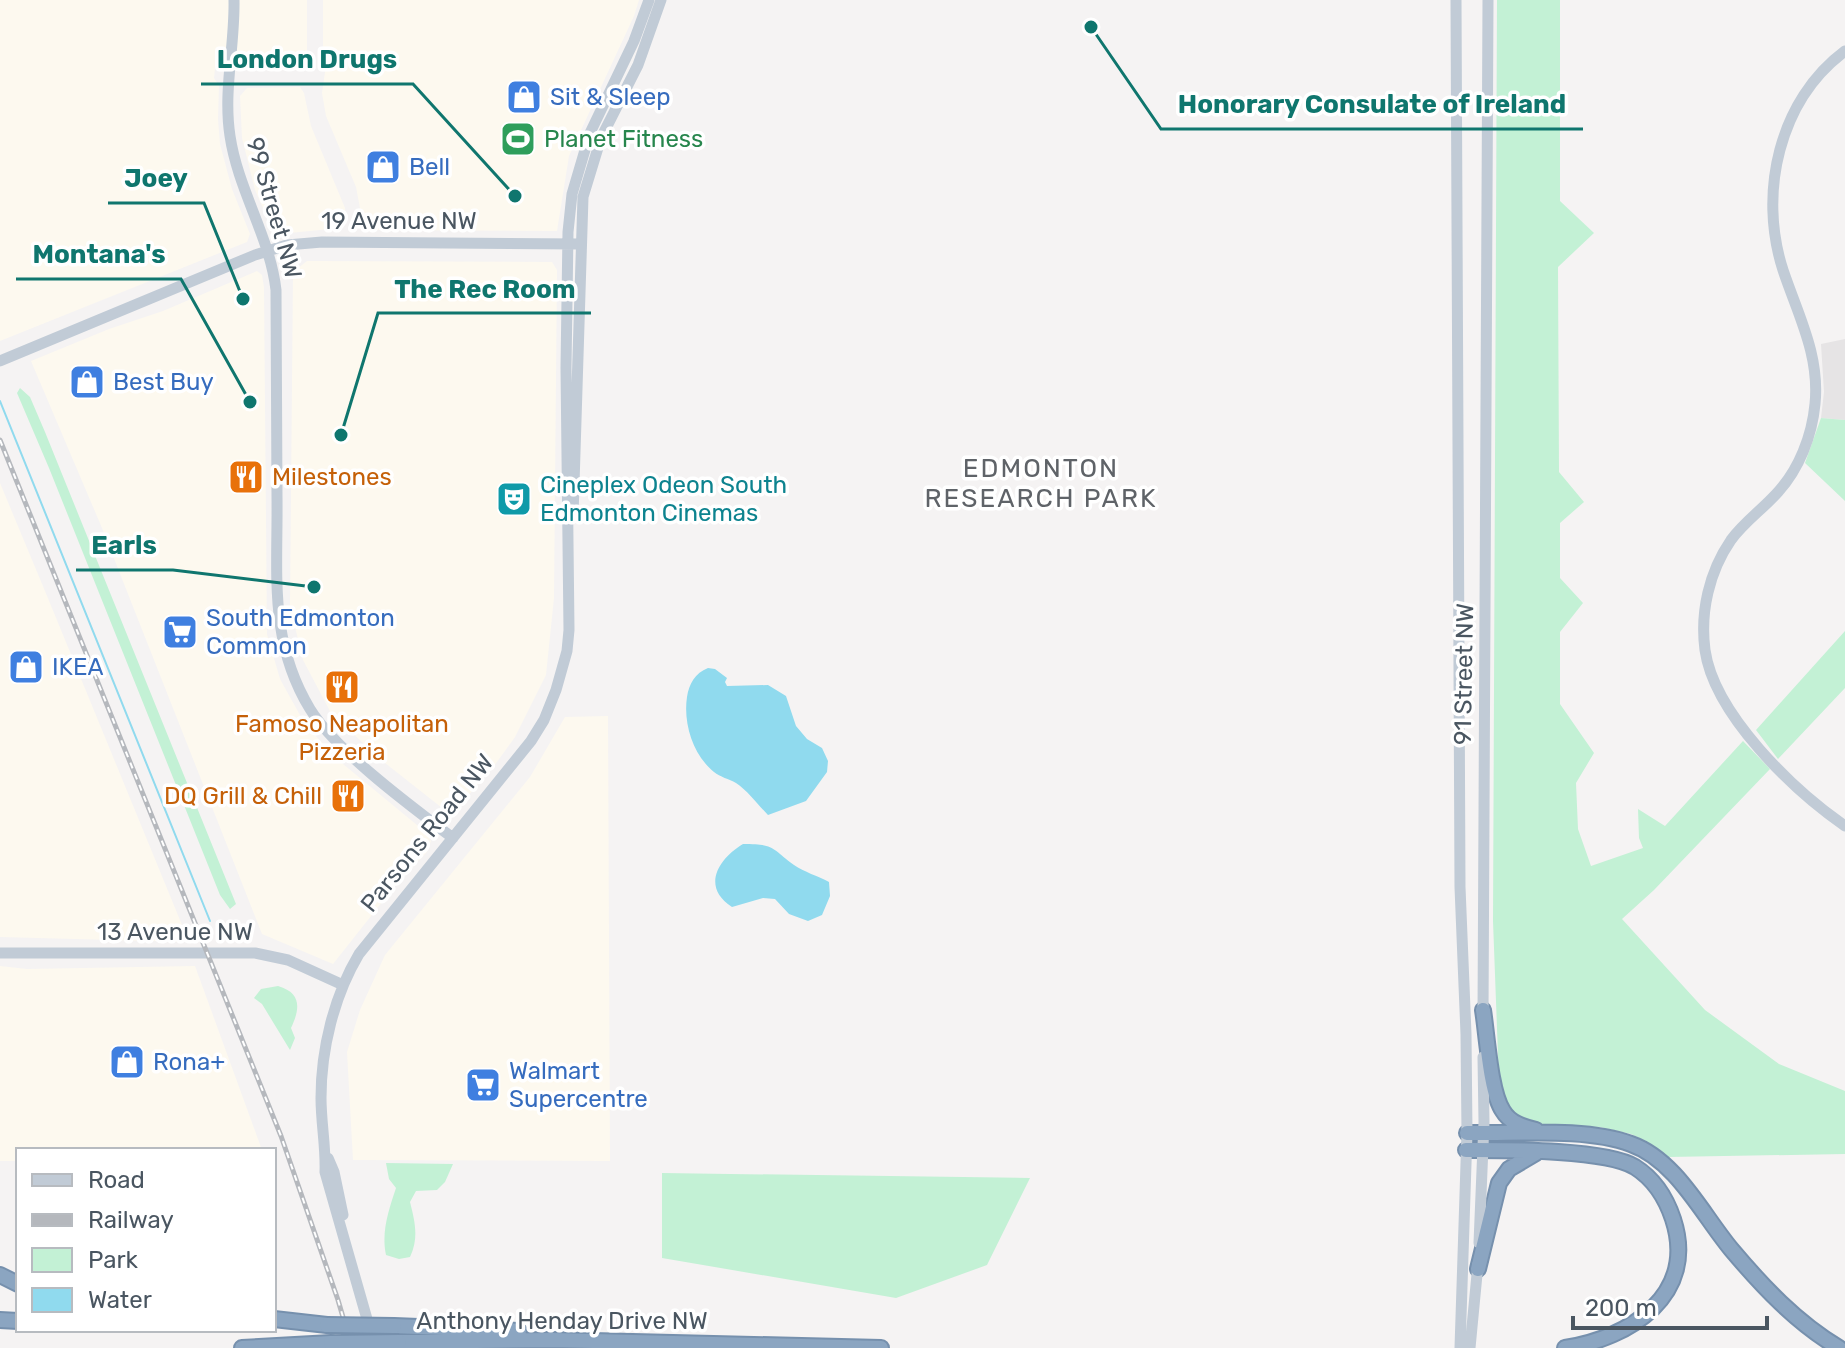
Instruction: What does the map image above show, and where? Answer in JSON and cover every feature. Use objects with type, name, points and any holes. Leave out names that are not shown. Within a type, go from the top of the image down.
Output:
[{"type":"highway","points":[[1483,1010],[1496,1092],[1502,1110],[1510,1120],[1523,1127],[1564,1135]]},
{"type":"highway","points":[[1467,1133],[1610,1138],[1633,1144],[1654,1156],[1671,1171],[1730,1248],[1773,1296],[1805,1326],[1839,1348]]},
{"type":"highway","points":[[1466,1150],[1578,1154],[1633,1165],[1660,1190],[1668,1203],[1679,1241],[1668,1290],[1658,1304],[1627,1329],[1600,1341],[1565,1348]]},
{"type":"highway","points":[[1478,1269],[1499,1183],[1509,1169],[1540,1151]]},
{"type":"highway","points":[[276,1319],[327,1325]]},
{"type":"highway","points":[[276,1325],[582,1333],[655,1342]]},
{"type":"highway","name":"Anthony Henday Drive NW","points":[[242,1348],[399,1342],[655,1342],[881,1348]]},
{"type":"main road","name":"99 Street NW","points":[[234,0],[230,136],[242,185],[267,251],[276,290],[277,594],[282,645],[301,693],[329,732],[347,751],[453,838]]},
{"type":"main road","name":"Parsons Road NW","points":[[375,1348],[351,1263],[340,1195],[326,1154],[321,1097],[330,1027],[343,985],[364,946],[531,741],[552,703],[567,651],[569,543],[566,430],[574,244],[570,205],[577,170],[590,133],[634,41],[649,0]]},
{"type":"main road","name":"Parsons Road NW","points":[[574,244],[592,162],[638,65],[661,0]]},
{"type":"main road","name":"91 Street NW","points":[[1456,0],[1460,887],[1466,1019],[1466,1328],[1470,1348]]},
{"type":"main road","name":"91 Street NW","points":[[1460,1348],[1478,1269],[1484,1134],[1488,0]]},
{"type":"main road","points":[[1843,52],[1816,78],[1793,113],[1779,153],[1774,186],[1775,229],[1780,260],[1804,325],[1814,364],[1816,389],[1812,421],[1804,448],[1786,482],[1742,526],[1722,554],[1711,580],[1704,612],[1706,654],[1719,694],[1736,721],[1804,794],[1845,826]]},
{"type":"main road","name":"19 Avenue NW","points":[[0,361],[287,245],[322,242],[574,244]]},
{"type":"main road","name":"13 Avenue NW","points":[[0,953],[255,953],[288,960],[343,985]]},
{"type":"shaded area","points":[[0,0],[307,0],[307,52],[299,70],[249,68],[245,62],[220,54],[216,60],[214,78],[219,86],[220,144],[232,189],[250,234],[247,242],[0,341]]},
{"type":"shaded area","points":[[323,0],[639,0],[569,156],[557,231],[369,230],[363,224],[356,187],[326,116],[322,93],[325,72]]},
{"type":"shaded area","points":[[300,87],[311,126],[345,208],[346,223],[340,228],[279,234],[273,231],[255,190],[242,138],[240,96],[247,88]]},
{"type":"shaded area","name":"South Edmonton Common","points":[[307,261],[552,262],[557,270],[554,598],[546,675],[515,737],[451,815],[380,759],[331,713],[303,660],[290,606],[293,272]]},
{"type":"shaded area","name":"South Edmonton Common","points":[[257,271],[262,275],[264,287],[267,634],[280,679],[306,726],[343,764],[423,830],[431,841],[427,852],[398,882],[333,964],[262,934],[102,528],[31,361]]},
{"type":"shaded area","points":[[1845,339],[1845,420],[1821,418],[1824,392],[1821,344]]},
{"type":"shaded area","points":[[0,483],[45,591],[189,942],[0,937]]},
{"type":"shaded area","points":[[608,716],[610,1161],[353,1160],[347,1052],[360,1010],[385,955],[530,777],[565,717]]},
{"type":"shaded area","points":[[0,966],[27,969],[195,966],[261,1148],[16,1148],[16,1161],[0,1161]]},
{"type":"green space","points":[[1497,0],[1560,0],[1560,201],[1594,233],[1558,267],[1559,472],[1584,502],[1560,523],[1560,578],[1583,603],[1560,632],[1560,704],[1594,753],[1576,783],[1578,829],[1591,866],[1643,848],[1639,838],[1638,809],[1665,826],[1743,741],[1770,769],[1654,890],[1622,919],[1705,1010],[1779,1064],[1845,1091],[1845,1154],[1668,1157],[1631,1134],[1600,1127],[1533,1126],[1507,1109],[1499,1082],[1493,921]]},
{"type":"green space","points":[[20,388],[30,397],[45,432],[236,904],[230,909],[220,895],[17,393]]},
{"type":"green space","points":[[1821,418],[1845,420],[1845,501],[1805,463]]},
{"type":"green space","points":[[1845,631],[1845,688],[1778,759],[1756,730]]},
{"type":"green space","points":[[278,986],[291,993],[297,1002],[291,1028],[295,1038],[290,1050],[262,1004],[254,998],[261,989]]},
{"type":"green space","points":[[386,1163],[453,1164],[445,1182],[437,1190],[416,1191],[410,1202],[415,1237],[410,1257],[399,1259],[386,1255],[385,1229],[396,1188],[389,1179]]},
{"type":"green space","points":[[662,1173],[1030,1178],[987,1265],[896,1298],[662,1258]]},
{"type":"water","points":[[708,668],[727,678],[727,686],[768,685],[786,696],[796,726],[807,739],[822,748],[828,761],[827,772],[806,801],[768,815],[740,786],[714,772],[700,757],[688,728],[686,707],[693,680]]},
{"type":"water","points":[[743,844],[772,848],[798,867],[829,882],[830,896],[822,915],[808,921],[789,914],[775,899],[763,898],[732,907],[723,899],[717,891],[716,874],[726,857]]},
{"type":"waterway","points":[[0,401],[210,921]]},
{"type":"railway","points":[[0,440],[281,1136],[352,1348]]},
{"type":"place","name":"Honorary Consulate of Ireland","points":[[1091,27]]},
{"type":"place","name":"Sit & Sleep","points":[[524,97]]},
{"type":"place","name":"Planet Fitness","points":[[518,139]]},
{"type":"place","name":"Bell","points":[[383,167]]},
{"type":"place","name":"London Drugs","points":[[515,196]]},
{"type":"place","name":"Joey","points":[[243,299]]},
{"type":"place","name":"Best Buy","points":[[87,382]]},
{"type":"place","name":"Montana's","points":[[250,402]]},
{"type":"place","name":"The Rec Room","points":[[341,435]]},
{"type":"place","name":"Milestones","points":[[246,477]]},
{"type":"place","name":"Cineplex Odeon South Edmonton Cinemas","points":[[514,499]]},
{"type":"place","name":"Earls","points":[[314,587]]},
{"type":"place","name":"South Edmonton Common","points":[[180,632]]},
{"type":"place","name":"IKEA","points":[[26,667]]},
{"type":"place","name":"Famoso Neapolitan Pizzeria","points":[[342,687]]},
{"type":"place","name":"DQ Grill & Chill","points":[[348,796]]},
{"type":"place","name":"Rona+","points":[[127,1062]]},
{"type":"place","name":"Walmart Supercentre","points":[[483,1085]]},
{"type":"district","name":"EDMONTON RESEARCH PARK","points":[[1041,483]]}]
